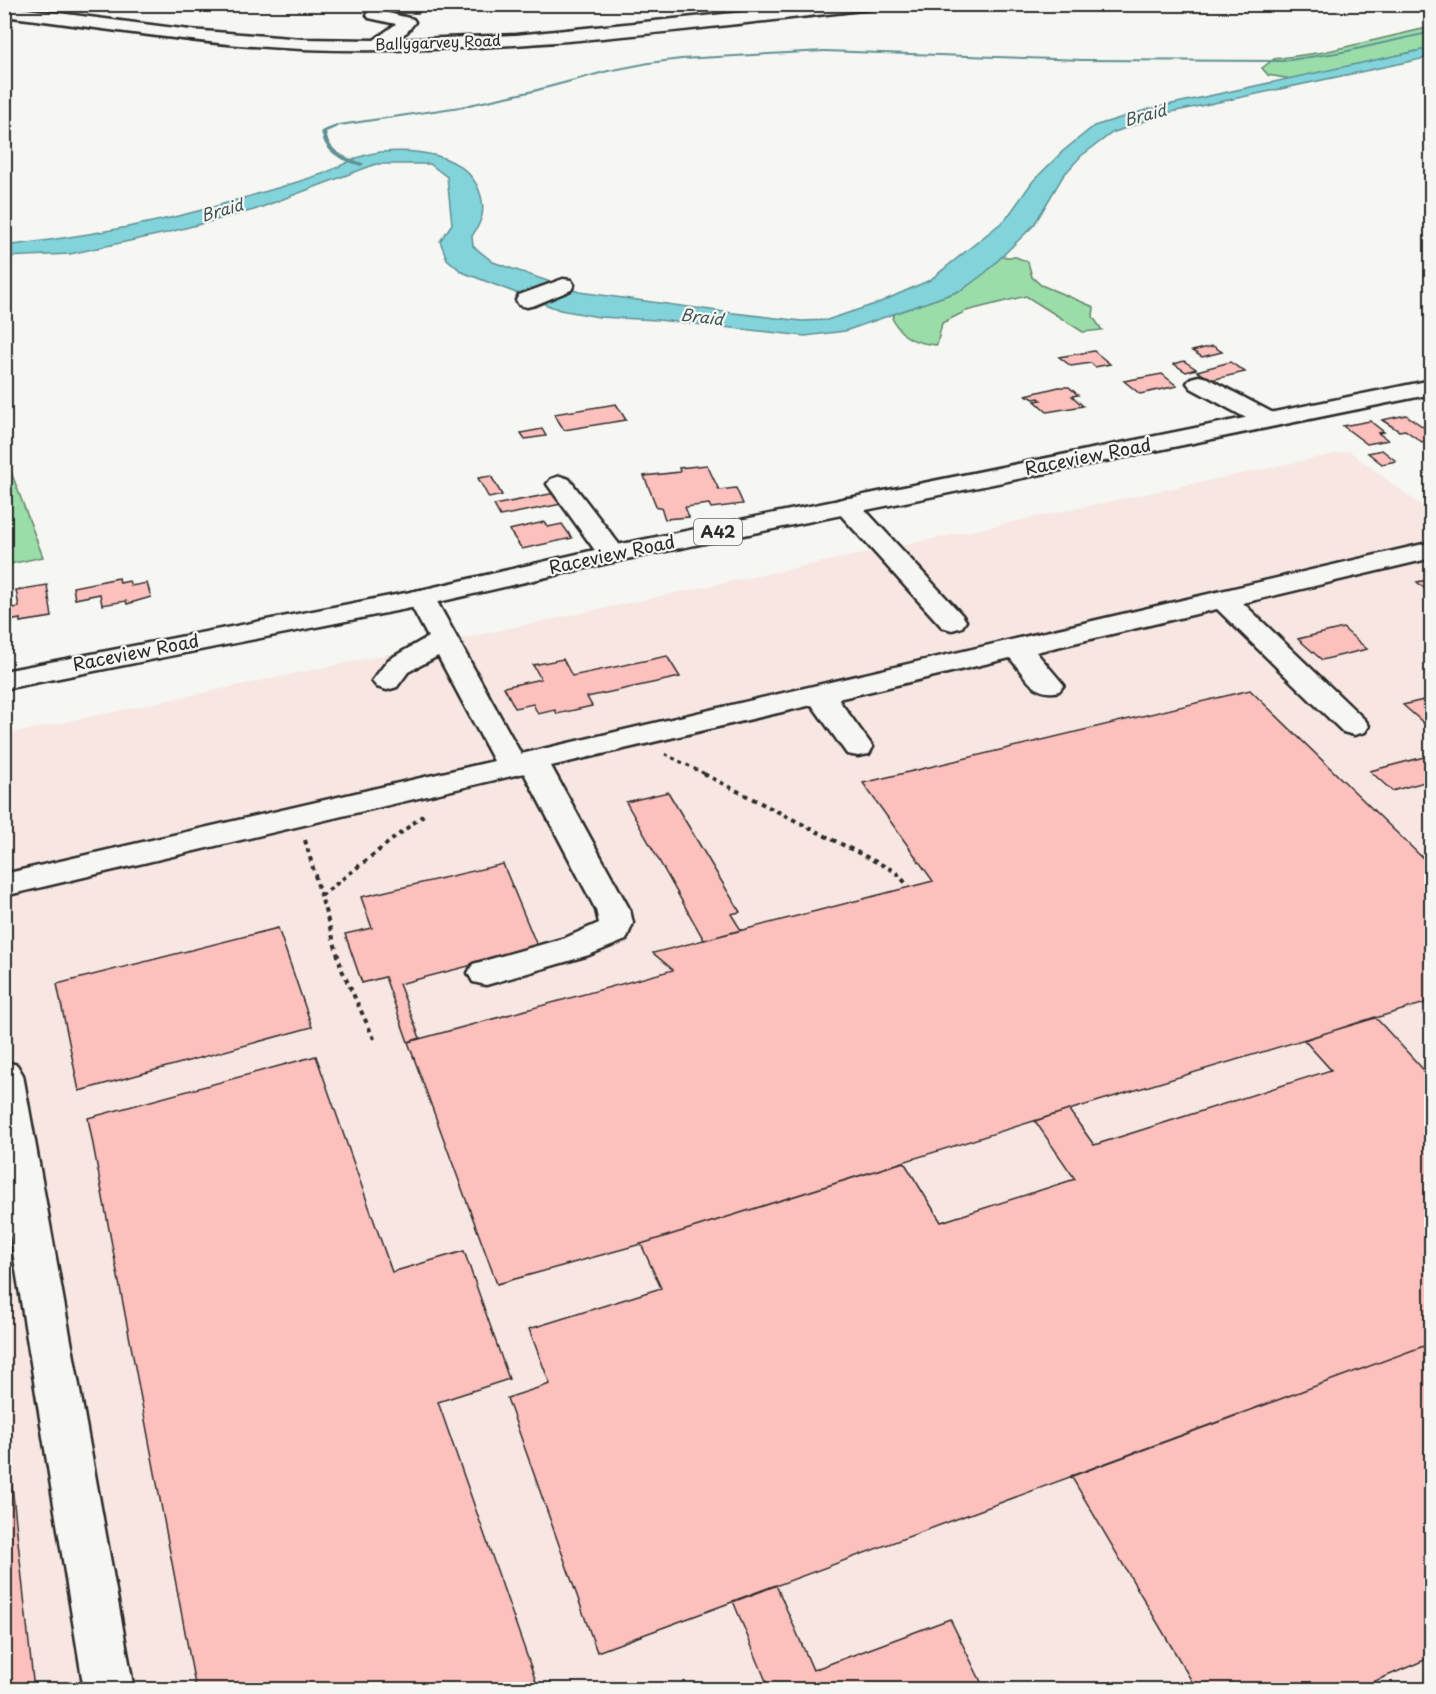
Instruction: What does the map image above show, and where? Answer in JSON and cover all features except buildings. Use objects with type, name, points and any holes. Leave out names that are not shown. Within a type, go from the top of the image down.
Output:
[{"type":"main road","points":[[379,4],[375,15],[407,22],[404,27],[387,36],[379,45]]},
{"type":"main road","name":"Ballygarvey Road","points":[[15,10],[242,39],[301,44],[379,45],[513,41],[786,9],[871,4]]},
{"type":"main road","points":[[527,300],[563,285]]},
{"type":"main road","points":[[1199,383],[1268,420]]},
{"type":"main road","name":"Raceview Road","points":[[4,680],[421,598],[612,554],[1431,387]]},
{"type":"main road","points":[[560,484],[612,554]]},
{"type":"main road","points":[[847,506],[952,621]]},
{"type":"main road","points":[[4,885],[1431,550]]},
{"type":"main road","points":[[421,598],[444,640],[613,910],[616,923],[614,932],[577,947],[486,973]]},
{"type":"main road","points":[[1223,599],[1354,726]]},
{"type":"main road","points":[[387,681],[398,666],[444,640]]},
{"type":"main road","points":[[1016,647],[1049,685]]},
{"type":"main road","points":[[819,694],[858,747]]},
{"type":"main road","points":[[4,1075],[109,1689]]},
{"type":"path","points":[[656,750],[896,872],[909,887]]},
{"type":"path","points":[[321,897],[427,812]]},
{"type":"path","points":[[297,816],[342,970],[376,1043]]},
{"type":"shaded area","points":[[1349,451],[1431,513],[1431,1689],[5,1689],[4,735]]},
{"type":"green space","points":[[1431,27],[1431,48],[1291,79],[1268,75],[1262,68],[1274,59],[1324,52]]},
{"type":"green space","points":[[1001,257],[1016,257],[1028,262],[1032,277],[1041,285],[1094,307],[1093,317],[1102,330],[1083,332],[1026,296],[966,311],[942,323],[937,345],[910,339],[900,331],[892,318],[895,313],[962,290]]},
{"type":"green space","points":[[4,453],[43,557],[5,565],[4,565]]},
{"type":"water","name":"Braid","points":[[1431,48],[1431,57],[1167,113],[1112,133],[1081,156],[1063,176],[1034,225],[985,273],[962,290],[845,331],[805,336],[658,320],[599,317],[560,310],[462,272],[447,259],[440,241],[452,224],[447,177],[430,164],[376,164],[254,210],[166,233],[70,254],[5,257],[5,246],[153,222],[305,180],[366,155],[409,151],[438,156],[451,161],[472,178],[479,190],[483,209],[479,225],[472,236],[473,246],[493,262],[579,292],[802,321],[827,320],[878,303],[930,280],[1006,219],[1033,181],[1063,151],[1094,126],[1149,109]]},
{"type":"waterway","points":[[361,164],[341,157],[331,150],[323,131],[339,125],[460,107],[534,91],[608,71],[681,59],[824,51],[1083,60],[1283,61],[1343,52],[1432,32]]}]
